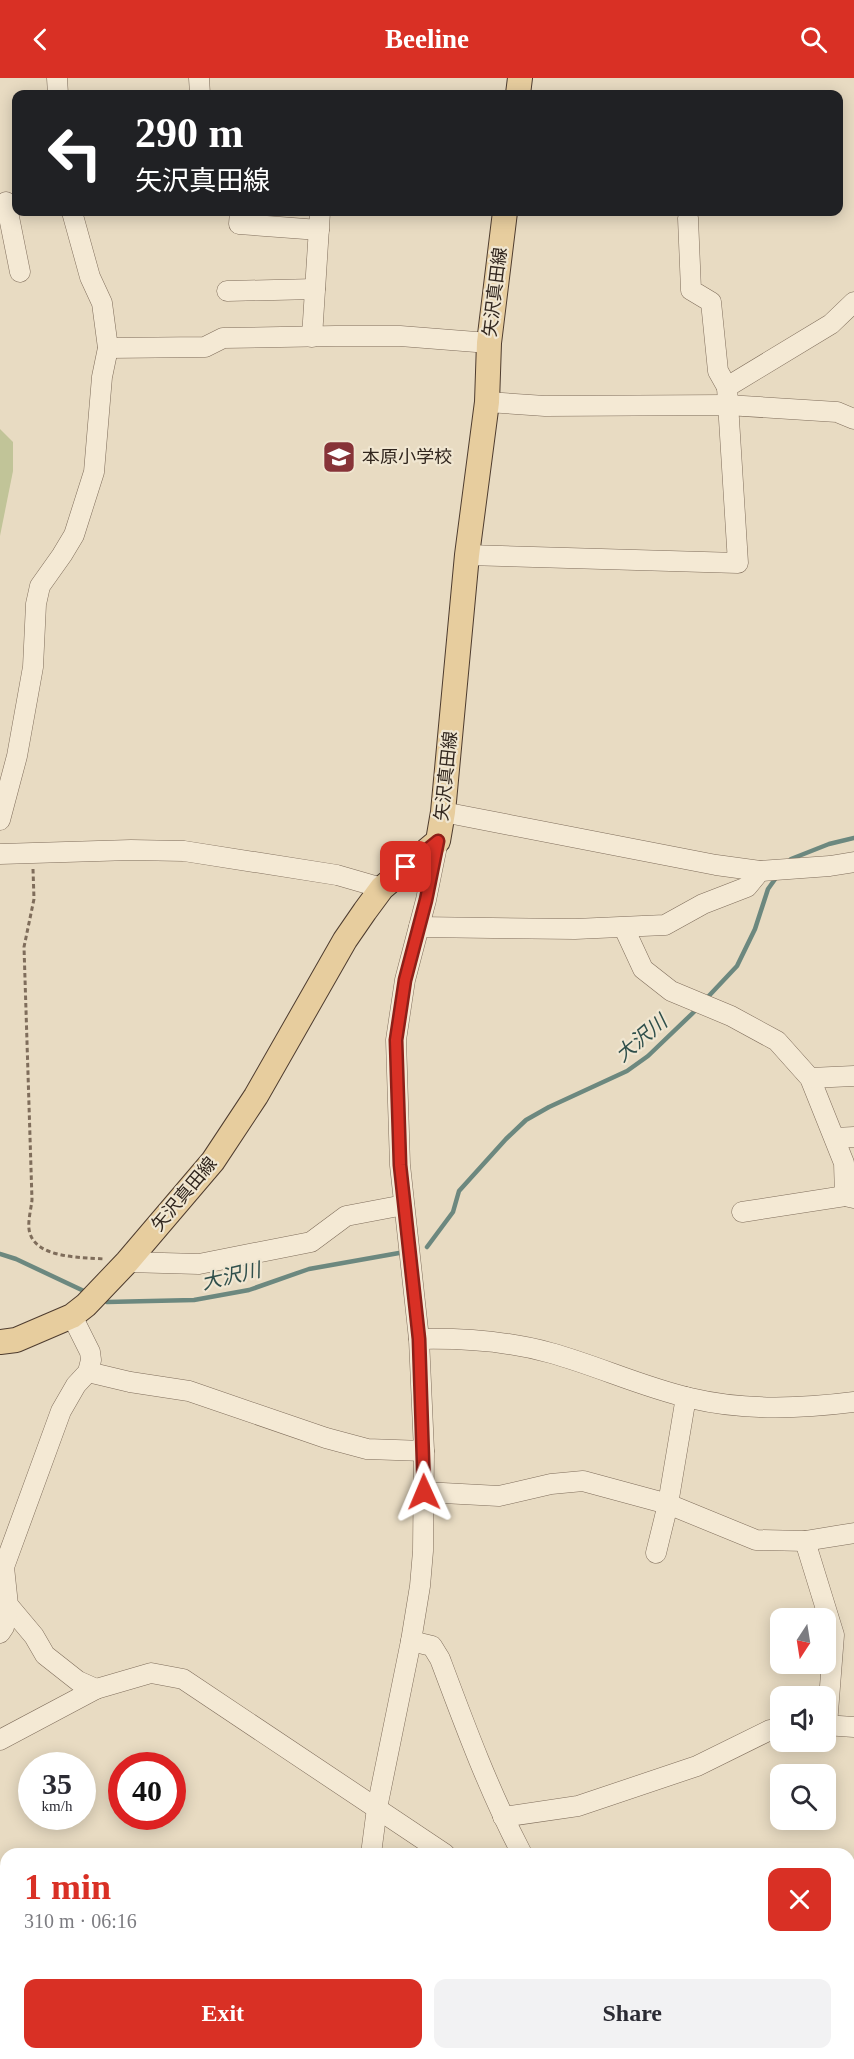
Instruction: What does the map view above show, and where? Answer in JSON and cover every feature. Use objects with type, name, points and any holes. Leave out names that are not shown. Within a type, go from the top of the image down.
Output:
[{"type":"main road","name":"矢沢真田線","points":[[0,1342],[16,1340],[72,1316],[86,1305],[127,1262],[213,1161],[256,1096],[345,940],[381,888],[438,841],[443,812],[467,555],[486,402],[489,343],[505,216]]},
{"type":"street","points":[[7,202],[20,272]]},
{"type":"street","points":[[0,820],[16,756],[33,667],[36,604],[40,586],[74,534],[94,472],[102,376],[108,348],[102,303],[90,277],[73,216]]},
{"type":"street","points":[[240,216],[239,224],[319,221],[312,337]]},
{"type":"street","points":[[467,555],[738,563],[727,396],[718,371],[711,302],[691,290],[688,218]]},
{"type":"street","points":[[227,291],[315,289]]},
{"type":"street","points":[[727,396],[831,324],[854,302]]},
{"type":"street","points":[[108,348],[205,347],[222,338],[400,336],[489,343]]},
{"type":"street","points":[[486,402],[545,406],[727,396],[837,412],[854,419]]},
{"type":"street","points":[[443,812],[515,824],[661,855],[760,871],[854,862]]},
{"type":"street","points":[[372,1848],[377,1808],[420,1586],[424,1451],[419,1339],[404,1205],[397,1103],[396,1040],[405,980],[426,900],[438,841]]},
{"type":"street","points":[[0,854],[184,851],[337,875],[381,888]]},
{"type":"street","points":[[418,927],[575,930],[595,927],[624,928],[665,925],[703,904],[747,887],[760,871]]},
{"type":"street","points":[[624,928],[642,969],[671,991],[731,1016],[777,1041],[810,1078],[844,1138],[844,1163],[850,1197],[742,1212]]},
{"type":"street","points":[[810,1078],[854,1076]]},
{"type":"street","points":[[127,1262],[199,1264],[310,1242],[346,1216],[404,1205]]},
{"type":"street","points":[[0,1633],[4,1627],[8,1605],[2,1565],[62,1411],[76,1384],[88,1372],[91,1360],[90,1352],[72,1316]]},
{"type":"street","points":[[419,1339],[461,1338],[502,1342],[541,1351],[686,1397],[719,1404],[760,1408],[806,1408],[854,1402]]},
{"type":"street","points":[[88,1372],[130,1382],[189,1391],[326,1438],[368,1449],[424,1451]]},
{"type":"street","points":[[656,1553],[668,1504],[686,1397]]},
{"type":"street","points":[[424,1492],[499,1496],[551,1484],[583,1481],[668,1504],[756,1539],[805,1542],[854,1533]]},
{"type":"street","points":[[805,1542],[834,1635],[829,1686]]},
{"type":"street","points":[[8,1605],[34,1636],[45,1655],[78,1681],[96,1689]]},
{"type":"street","points":[[411,1641],[432,1646],[441,1659],[476,1757],[519,1848]]},
{"type":"street","points":[[0,1740],[96,1689],[152,1673],[183,1679],[436,1848]]},
{"type":"street","points":[[836,1726],[854,1727]]},
{"type":"street","points":[[503,1817],[578,1806],[697,1766],[770,1730]]},
{"type":"path","points":[[33,852],[34,899],[24,947],[32,1200],[29,1230],[35,1242],[44,1251],[127,1262]]},
{"type":"green space","points":[[0,429],[13,442],[13,471],[0,536]]},
{"type":"waterway","name":"大沢川","points":[[789,862],[791,859],[829,844],[854,838]]},
{"type":"waterway","name":"大沢川","points":[[705,1000],[737,966],[755,929],[768,889],[778,875]]},
{"type":"waterway","name":"大沢川","points":[[427,1247],[453,1212],[459,1191],[526,1120],[627,1071],[648,1056],[697,1009]]},
{"type":"waterway","name":"大沢川","points":[[103,1300],[107,1302],[194,1300],[249,1290],[309,1269],[399,1253]]},
{"type":"waterway","name":"大沢川","points":[[0,1254],[16,1259],[86,1292]]},
{"type":"place","name":"本原小学校","points":[[339,457]]},
{"type":"route","points":[[406,867],[438,841],[426,900],[405,980],[396,1040],[400,1165],[419,1339],[424,1492]]}]
